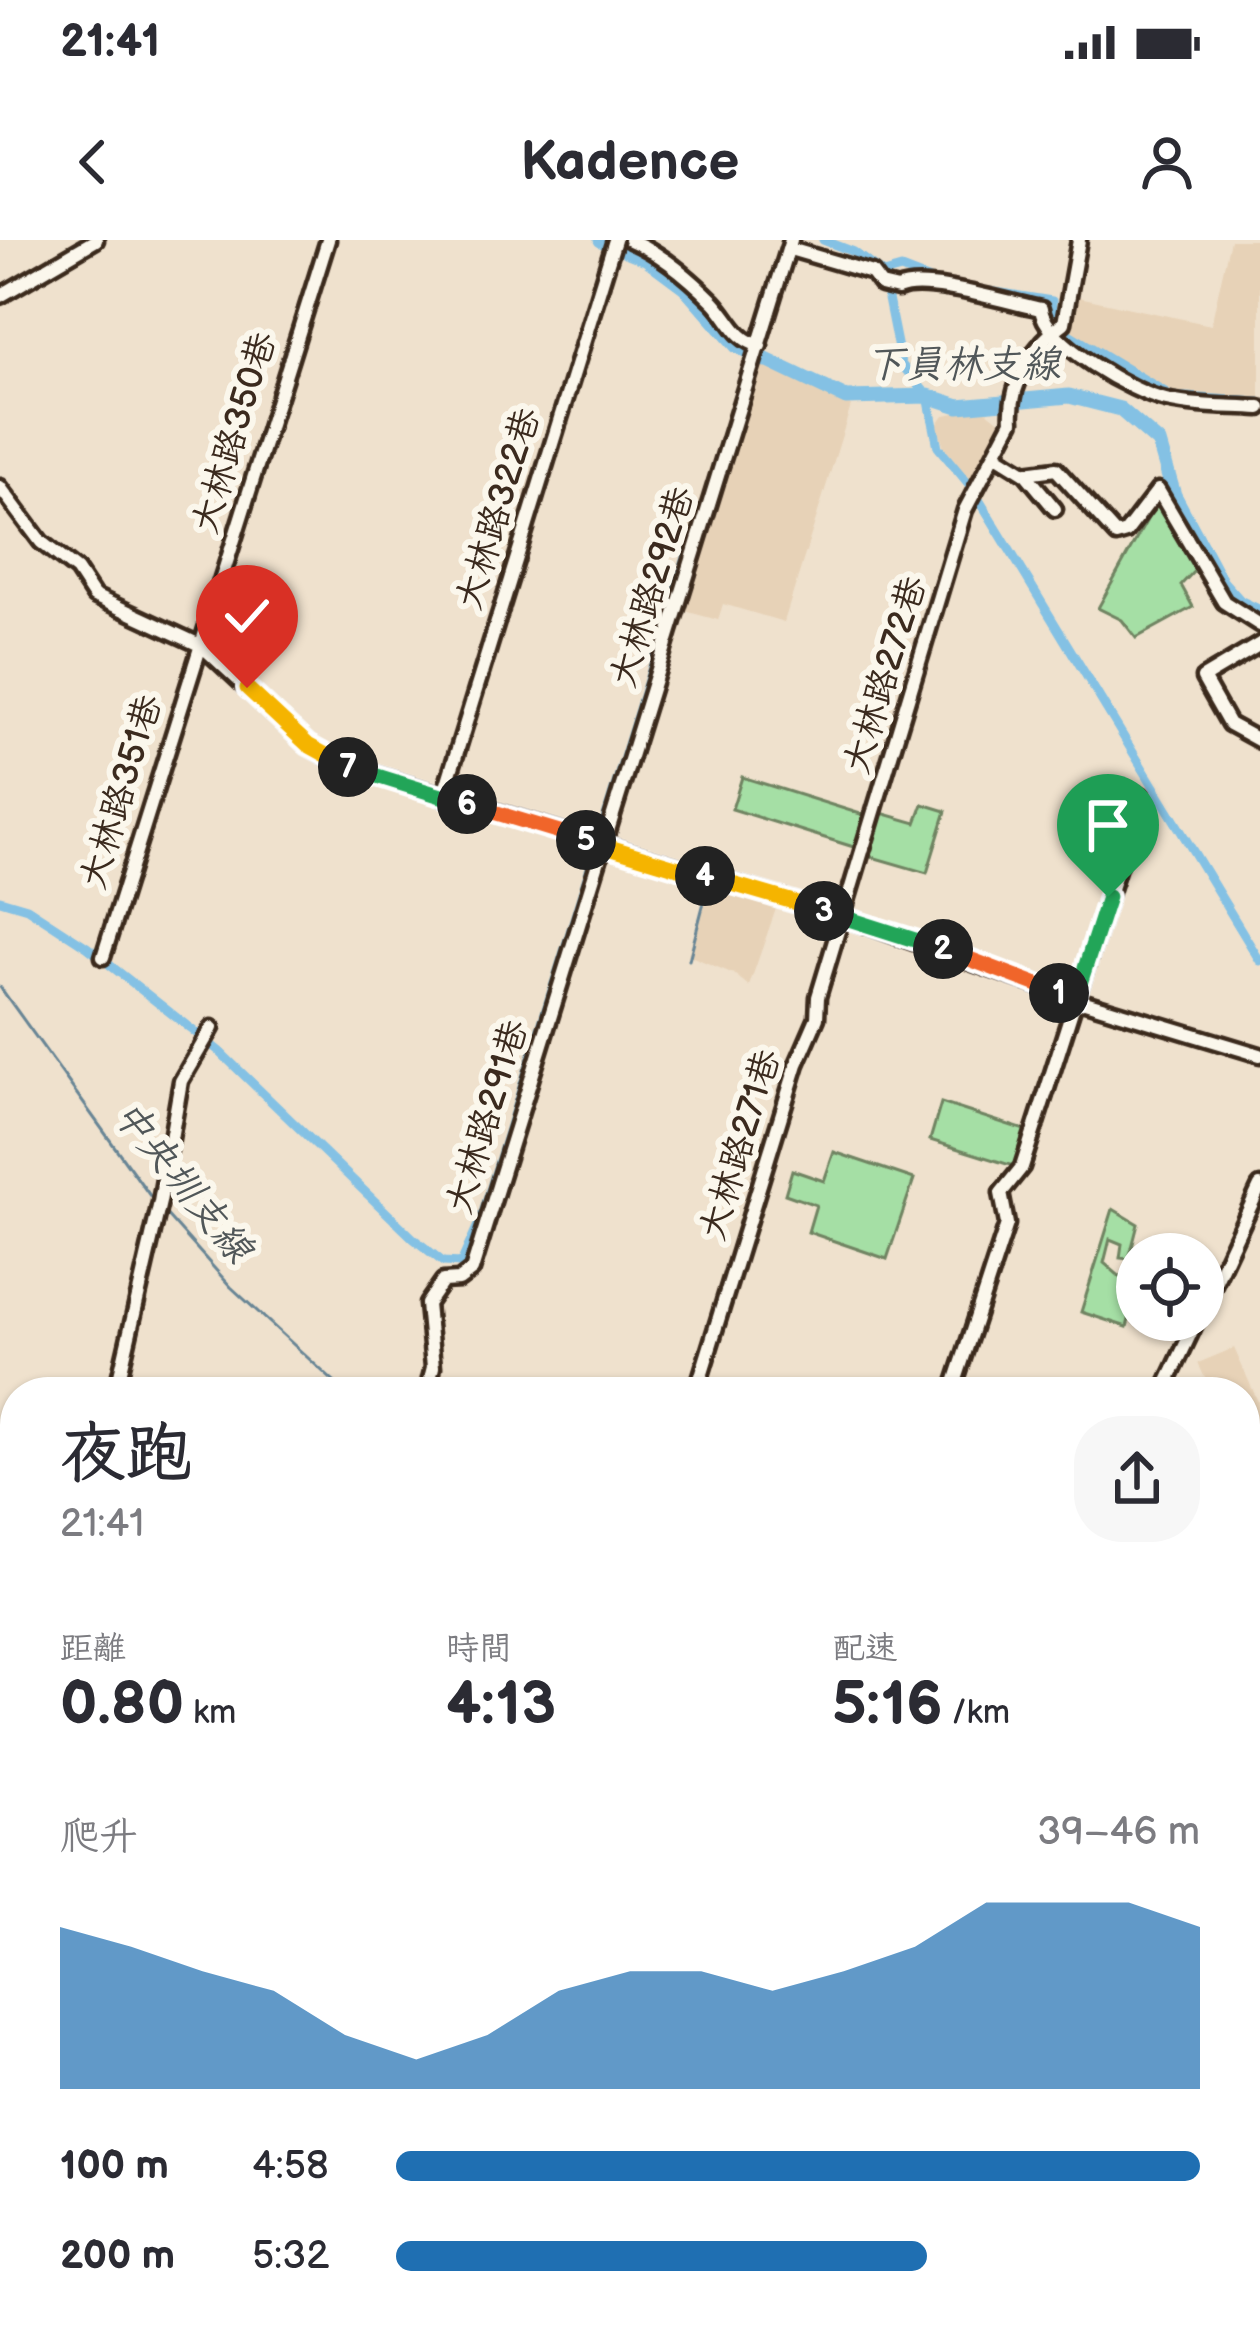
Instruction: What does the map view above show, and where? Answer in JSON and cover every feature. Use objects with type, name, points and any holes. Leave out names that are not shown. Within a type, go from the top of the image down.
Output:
[{"type":"street","points":[[0,296],[96,240]]},
{"type":"street","name":"大林路350巷","points":[[202,646],[328,240]]},
{"type":"street","name":"大林路322巷","points":[[443,797],[615,240]]},
{"type":"street","points":[[630,240],[648,248],[716,304],[743,341],[760,346]]},
{"type":"street","name":"大林路272巷","points":[[843,916],[965,511],[1012,421],[1011,406],[1035,344],[1064,323],[1079,240]]},
{"type":"street","points":[[790,245],[872,273],[881,284],[898,289],[906,284],[958,291],[1041,309],[1050,333],[1132,387],[1164,400],[1260,408]]},
{"type":"street","name":"大林路292巷","points":[[604,846],[790,245]]},
{"type":"street","points":[[995,455],[1025,473],[1055,509]]},
{"type":"street","points":[[1025,473],[1056,469],[1115,536],[1126,532],[1158,490],[1223,602],[1260,625]]},
{"type":"street","points":[[0,487],[41,542],[77,570],[94,596],[202,646],[313,748],[340,764],[843,916],[1075,999],[1260,1055]]},
{"type":"street","points":[[1260,644],[1203,678],[1229,724],[1260,741]]},
{"type":"street","name":"大林路351巷","points":[[103,957],[202,646]]},
{"type":"street","points":[[957,1377],[1007,1224],[1001,1192],[1022,1167],[1142,795]]},
{"type":"street","name":"大林路291巷","points":[[430,1377],[427,1304],[443,1280],[459,1280],[472,1270],[604,846]]},
{"type":"street","name":"大林路271巷","points":[[701,1377],[797,1064],[817,1018],[818,998],[843,916]]},
{"type":"street","points":[[119,1377],[159,1206],[181,1081],[211,1028]]},
{"type":"street","points":[[1224,1263],[1260,1186]]},
{"type":"street","points":[[1170,1377],[1188,1341]]},
{"type":"shaded area","points":[[1230,240],[1260,240],[1260,400],[1161,390],[1061,333],[1069,295],[1211,325]]},
{"type":"shaded area","points":[[758,361],[851,406],[784,622],[723,604],[718,620],[681,610]]},
{"type":"shaded area","points":[[983,408],[1005,425],[972,483],[944,447],[937,425],[944,415]]},
{"type":"shaded area","points":[[710,882],[778,903],[749,986],[734,974],[688,955]]},
{"type":"shaded area","points":[[1234,1348],[1247,1377],[1204,1377],[1198,1363]]},
{"type":"green space","points":[[1158,500],[1172,517],[1196,569],[1181,585],[1193,607],[1136,638],[1122,620],[1098,608]]},
{"type":"green space","points":[[742,777],[867,816],[857,848],[732,809]]},
{"type":"green space","points":[[923,804],[946,811],[927,873],[865,855],[878,812],[916,823]]},
{"type":"green space","points":[[941,1103],[1031,1132],[1020,1163],[1013,1166],[930,1140]]},
{"type":"green space","points":[[834,1152],[914,1179],[887,1259],[808,1232],[816,1205],[785,1194],[792,1170],[824,1181]]},
{"type":"green space","points":[[1113,1209],[1138,1224],[1136,1233],[1116,1233],[1116,1242],[1110,1239],[1104,1263],[1116,1273],[1116,1323],[1081,1312]]},
{"type":"waterway","name":"下員林支線","points":[[601,240],[646,258],[685,287],[737,346],[846,398],[928,396],[959,406],[1069,396],[1120,409],[1159,443],[1174,495],[1221,583],[1239,603],[1260,613]]},
{"type":"waterway","points":[[823,240],[854,252],[883,274],[901,269],[937,283]]},
{"type":"waterway","points":[[883,274],[901,364],[928,396],[938,447],[972,488],[1260,961]]},
{"type":"waterway","points":[[989,291],[1052,301],[1051,323],[1172,396],[1260,402]]},
{"type":"waterway","points":[[0,900],[27,908],[87,947],[219,1051],[414,1239],[443,1262],[461,1263],[482,1216],[692,538]]},
{"type":"waterway","points":[[689,960],[709,883]]},
{"type":"waterway","name":"中央圳支線","points":[[0,987],[153,1200]]},
{"type":"waterway","name":"中央圳支線","points":[[164,1212],[231,1287],[329,1377]]},
{"type":"route","points":[[247,688],[308,745],[340,764],[843,916],[988,964],[1075,999],[1108,897]]}]
